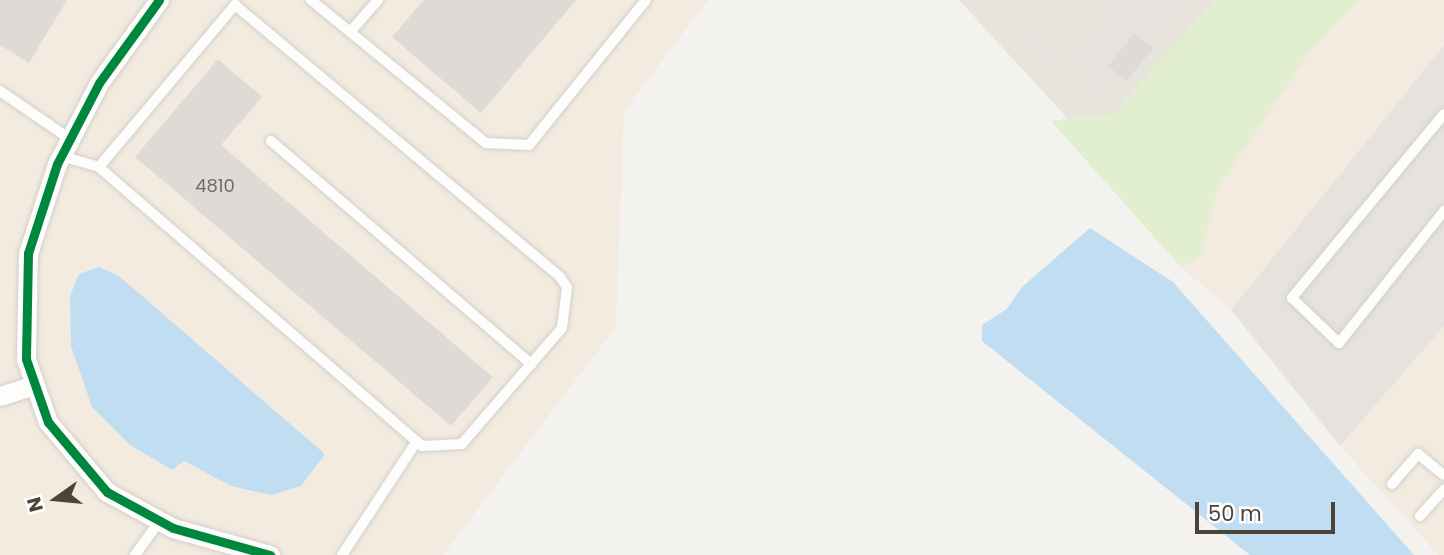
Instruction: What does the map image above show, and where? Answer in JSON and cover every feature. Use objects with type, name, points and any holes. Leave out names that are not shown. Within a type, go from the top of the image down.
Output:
[{"type":"street","points":[[159,0],[99,83],[61,156],[24,286],[26,359],[48,422],[77,463],[107,492],[159,522],[270,555]]},
{"type":"street","points":[[0,396],[33,385]]},
{"type":"lane","points":[[311,0],[486,143],[528,145],[646,0]]},
{"type":"lane","points":[[350,32],[378,0]]},
{"type":"lane","points":[[61,156],[99,167],[417,441],[449,449],[462,444],[562,328],[567,287],[560,276],[235,5],[99,167]]},
{"type":"lane","points":[[0,91],[70,139]]},
{"type":"lane","points":[[1444,114],[1292,298],[1339,343],[1444,211]]},
{"type":"lane","points":[[271,141],[531,364]]},
{"type":"lane","points":[[342,555],[417,441]]},
{"type":"lane","points":[[1392,484],[1418,454],[1444,475]]},
{"type":"lane","points":[[1420,516],[1444,489]]},
{"type":"lane","points":[[135,555],[159,522]]},
{"type":"shaded area","points":[[0,0],[708,0],[624,111],[616,327],[443,555],[0,555]]},
{"type":"shaded area","points":[[959,0],[1215,0],[1114,114],[1068,119]]},
{"type":"shaded area","points":[[1117,0],[1184,0],[1104,97],[1080,76],[1086,69],[1071,56]]},
{"type":"shaded area","points":[[1358,0],[1444,0],[1444,45],[1231,310],[1181,267],[1200,255],[1217,189],[1308,54]]},
{"type":"shaded area","points":[[1038,30],[1059,53],[1047,64],[1027,41]]},
{"type":"shaded area","points":[[1444,45],[1444,326],[1340,446],[1231,310]]},
{"type":"shaded area","points":[[1444,326],[1444,555],[1438,555],[1340,446]]},
{"type":"green space","points":[[1215,0],[1358,0],[1308,54],[1217,189],[1200,256],[1181,267],[1051,121],[1114,114]]},
{"type":"water","points":[[1090,228],[1173,282],[1414,555],[1250,555],[982,341],[982,325],[1007,309],[1022,287]]},
{"type":"water","points":[[99,267],[119,276],[325,454],[301,486],[271,495],[231,486],[184,461],[172,470],[130,445],[92,407],[71,346],[70,296],[79,274]]},
{"type":"building","points":[[0,0],[67,0],[29,63],[0,45]]},
{"type":"building","points":[[424,0],[576,0],[481,113],[392,37]]},
{"type":"building","points":[[1134,33],[1153,48],[1127,81],[1108,66]]},
{"type":"building","points":[[218,59],[262,97],[221,145],[493,377],[451,426],[135,157]]},
{"type":"cycle path","points":[[159,0],[99,83],[57,164],[28,253],[26,359],[48,422],[107,492],[173,528],[270,555]]}]
